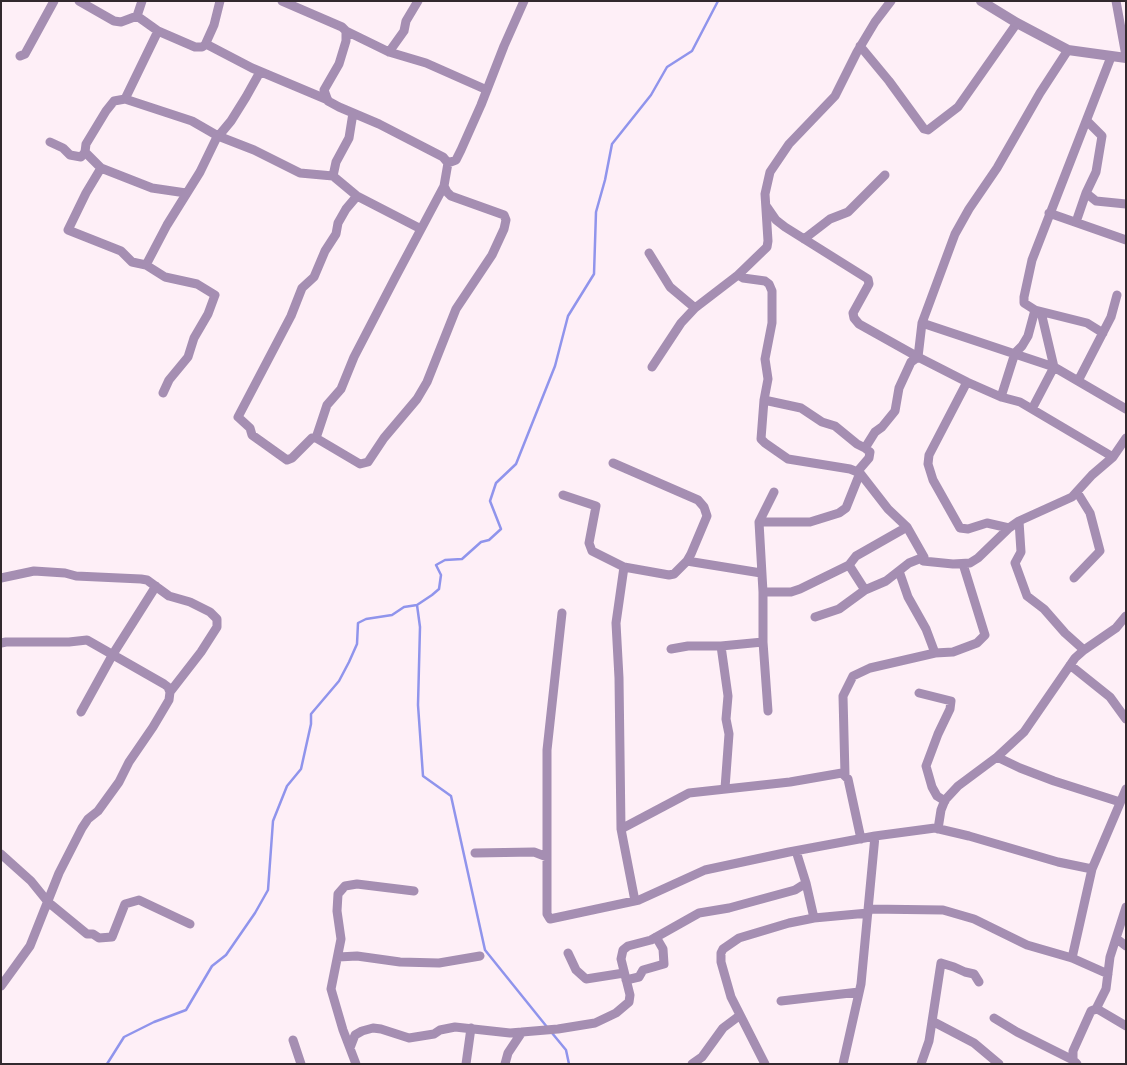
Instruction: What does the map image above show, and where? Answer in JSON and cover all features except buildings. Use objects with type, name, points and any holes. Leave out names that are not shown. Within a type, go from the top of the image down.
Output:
[{"type":"street","points":[[20,56],[25,54],[54,1]]},
{"type":"street","points":[[79,1],[114,20],[127,21],[137,16],[142,1]]},
{"type":"street","points":[[137,16],[158,30],[196,47],[202,47],[206,44],[214,25],[220,1]]},
{"type":"street","points":[[282,1],[342,27],[346,31],[390,52],[426,63],[487,90]]},
{"type":"street","points":[[390,52],[404,31],[406,22],[418,1]]},
{"type":"street","points":[[448,163],[456,160],[524,1]]},
{"type":"street","points":[[652,368],[680,322],[738,275],[766,247],[768,241],[765,194],[770,172],[789,144],[834,96],[860,46],[891,1]]},
{"type":"street","points":[[981,1],[1017,23],[1068,50],[1126,57],[1116,1]]},
{"type":"street","points":[[860,46],[889,81],[924,129],[928,130],[958,108],[1017,23]]},
{"type":"street","points":[[125,99],[158,30]]},
{"type":"street","points":[[316,438],[327,405],[341,388],[359,349],[444,186],[448,163],[443,156],[332,104],[328,100],[324,90],[339,64],[346,41],[346,31]]},
{"type":"street","points":[[206,44],[260,72],[328,100]]},
{"type":"street","points":[[918,358],[922,324],[955,234],[969,209],[997,168],[1040,92],[1068,50]]},
{"type":"street","points":[[1103,333],[1088,323],[1038,311],[1024,303],[1024,297],[1032,260],[1111,56]]},
{"type":"street","points":[[146,265],[167,224],[200,172],[218,136],[236,113],[260,72]]},
{"type":"street","points":[[50,142],[64,148],[70,155],[81,157],[85,152],[86,144],[114,101],[125,99],[192,121],[218,136],[254,150],[300,173],[333,176],[357,196],[421,229]]},
{"type":"street","points":[[333,176],[336,162],[349,138],[353,113]]},
{"type":"street","points":[[1076,222],[1086,192],[1096,172],[1102,136],[1087,121]]},
{"type":"street","points":[[85,152],[101,168],[152,188],[186,193]]},
{"type":"street","points":[[101,168],[68,230],[120,252],[132,262],[146,265],[165,277],[197,284],[215,294],[208,314],[194,338],[188,357],[169,380],[163,393]]},
{"type":"street","points":[[804,239],[830,219],[848,212],[885,175]]},
{"type":"street","points":[[357,196],[346,209],[338,223],[336,234],[314,277],[302,288],[275,349],[238,417],[250,428],[252,436],[287,460],[292,458],[312,438],[316,438],[360,464],[368,462],[384,438],[417,399],[427,382],[456,309],[492,255],[504,229],[506,217],[451,196],[444,186]]},
{"type":"street","points":[[1086,192],[1096,201],[1126,204]]},
{"type":"street","points":[[767,206],[776,220],[868,279],[869,284],[853,313],[854,318],[859,324],[918,358],[967,382],[1001,397],[1013,399],[1113,457]]},
{"type":"street","points":[[1049,213],[1126,240]]},
{"type":"street","points":[[649,253],[670,287],[695,308]]},
{"type":"street","points":[[738,275],[743,278],[765,281],[769,284],[772,292],[772,322],[765,359],[768,378],[761,439],[788,459],[850,469],[859,473],[906,527],[924,557],[923,561],[970,563],[1019,521],[1072,497],[1092,475],[1113,457],[1126,438]]},
{"type":"street","points":[[1078,380],[1103,333],[1115,306],[1117,295]]},
{"type":"street","points":[[1001,397],[1015,353],[1028,336],[1038,311]]},
{"type":"street","points":[[1032,409],[1054,367],[1038,311]]},
{"type":"street","points":[[922,324],[1054,367],[1126,410]]},
{"type":"street","points":[[865,448],[874,432],[882,427],[895,411],[899,388],[911,362],[918,358]]},
{"type":"street","points":[[967,382],[929,455],[928,464],[932,480],[960,528],[968,529],[987,523],[1009,528]]},
{"type":"street","points":[[759,522],[810,522],[839,513],[846,508],[859,473],[869,458],[870,452],[835,426],[822,422],[801,408],[764,400]]},
{"type":"street","points":[[563,495],[596,506],[589,543],[590,549],[624,567],[672,575],[687,561],[705,523],[707,516],[704,507],[698,500],[613,463]]},
{"type":"street","points":[[768,711],[763,642],[759,522],[774,492]]},
{"type":"street","points":[[1074,578],[1100,551],[1090,513],[1077,492]]},
{"type":"street","points":[[1019,521],[1021,549],[1015,564],[1027,596],[1044,610],[1084,650]]},
{"type":"street","points":[[762,592],[791,592],[800,589],[849,565],[856,556],[906,527]]},
{"type":"street","points":[[816,617],[838,609],[866,590],[879,585],[909,563],[924,557]]},
{"type":"street","points":[[687,561],[761,573]]},
{"type":"street","points":[[861,839],[848,779],[845,775],[843,696],[853,676],[870,668],[935,653],[953,652],[977,643],[985,634],[963,564]]},
{"type":"street","points":[[849,565],[866,590]]},
{"type":"street","points":[[624,567],[616,623],[619,678],[621,829],[635,900]]},
{"type":"street","points":[[1,578],[34,571],[65,573],[76,576],[147,580],[169,596],[190,602],[210,612],[217,623],[217,627],[201,652],[170,692],[169,700],[129,762],[119,782],[98,811],[88,819],[82,828],[59,873],[27,952],[1,986]]},
{"type":"street","points":[[899,571],[908,597],[926,629],[935,653]]},
{"type":"street","points":[[81,712],[113,654],[156,586]]},
{"type":"street","points":[[562,613],[547,750],[547,914],[550,919],[635,900],[706,870],[875,836],[938,829],[1058,862],[1092,868]]},
{"type":"street","points":[[938,829],[941,810],[945,801],[958,786],[997,757],[1031,724],[1070,665],[1084,650],[1111,632],[1126,616]]},
{"type":"street","points":[[1,642],[69,642],[84,640],[113,654],[164,684],[170,692]]},
{"type":"street","points":[[671,649],[688,646],[721,646],[763,642]]},
{"type":"street","points":[[721,646],[728,696],[726,719],[729,734],[725,788]]},
{"type":"street","points":[[1070,665],[1105,692],[1126,719]]},
{"type":"street","points":[[919,693],[951,701],[950,709],[926,766],[932,787],[937,796],[945,801]]},
{"type":"street","points":[[997,757],[1054,781],[1120,802]]},
{"type":"street","points":[[621,829],[689,793],[790,782],[839,773],[845,775]]},
{"type":"street","points":[[1072,958],[1092,868],[1126,789]]},
{"type":"street","points":[[845,1063],[859,992],[869,911],[875,836]]},
{"type":"street","points":[[796,851],[814,918]]},
{"type":"street","points":[[475,853],[534,852],[547,857]]},
{"type":"street","points":[[1,854],[31,881],[48,902],[84,932],[99,938],[112,937],[125,904],[139,900],[190,924]]},
{"type":"street","points":[[350,1048],[355,1035],[373,1028],[409,1038],[434,1034],[440,1030],[450,1028],[471,1028],[510,1033],[585,1024],[607,1018],[629,1002],[630,995],[621,960],[624,950],[628,946],[656,937],[699,913],[729,908],[795,890],[806,883]]},
{"type":"street","points":[[356,1064],[332,995],[332,983],[341,939],[336,905],[338,894],[341,889],[350,884],[414,891]]},
{"type":"street","points":[[1075,1062],[1073,1051],[1091,1011],[1096,1009],[1106,989],[1110,957],[1126,907]]},
{"type":"street","points":[[765,1064],[730,998],[721,962],[723,950],[739,938],[789,923],[869,911],[943,910],[974,919],[1027,945],[1072,958],[1085,965],[1094,966],[1108,974]]},
{"type":"street","points":[[568,953],[576,970],[586,979],[639,977],[643,970],[664,964],[663,949],[656,937]]},
{"type":"street","points":[[1117,939],[1126,946]]},
{"type":"street","points":[[338,958],[357,956],[400,962],[439,963],[480,956]]},
{"type":"street","points":[[922,1064],[929,1041],[941,963],[974,974],[979,982]]},
{"type":"street","points":[[781,1001],[859,992]]},
{"type":"street","points":[[1096,1009],[1126,1026]]},
{"type":"street","points":[[692,1064],[702,1057],[723,1028],[740,1016]]},
{"type":"street","points":[[994,1018],[1075,1062]]},
{"type":"street","points":[[932,1021],[974,1043],[999,1064]]},
{"type":"street","points":[[466,1064],[471,1028]]},
{"type":"street","points":[[505,1064],[508,1053],[522,1032]]},
{"type":"street","points":[[293,1040],[301,1064]]},
{"type":"waterway","points":[[107,1064],[124,1037],[154,1022],[186,1010],[212,966],[226,955],[255,913],[268,890],[273,821],[287,786],[301,769],[311,724],[311,714],[339,681],[349,662],[357,644],[358,623],[366,619],[392,615],[404,607],[417,605],[439,589],[441,575],[436,565],[445,560],[462,559],[481,542],[489,540],[501,529],[490,501],[496,483],[516,464],[555,366],[568,316],[594,274],[596,212],[612,144],[651,95],[667,67],[692,51],[718,1]]},
{"type":"waterway","points":[[417,605],[420,627],[418,705],[423,776],[451,796],[485,950],[547,1027]]},
{"type":"waterway","points":[[552,1033],[566,1050],[569,1064]]}]
